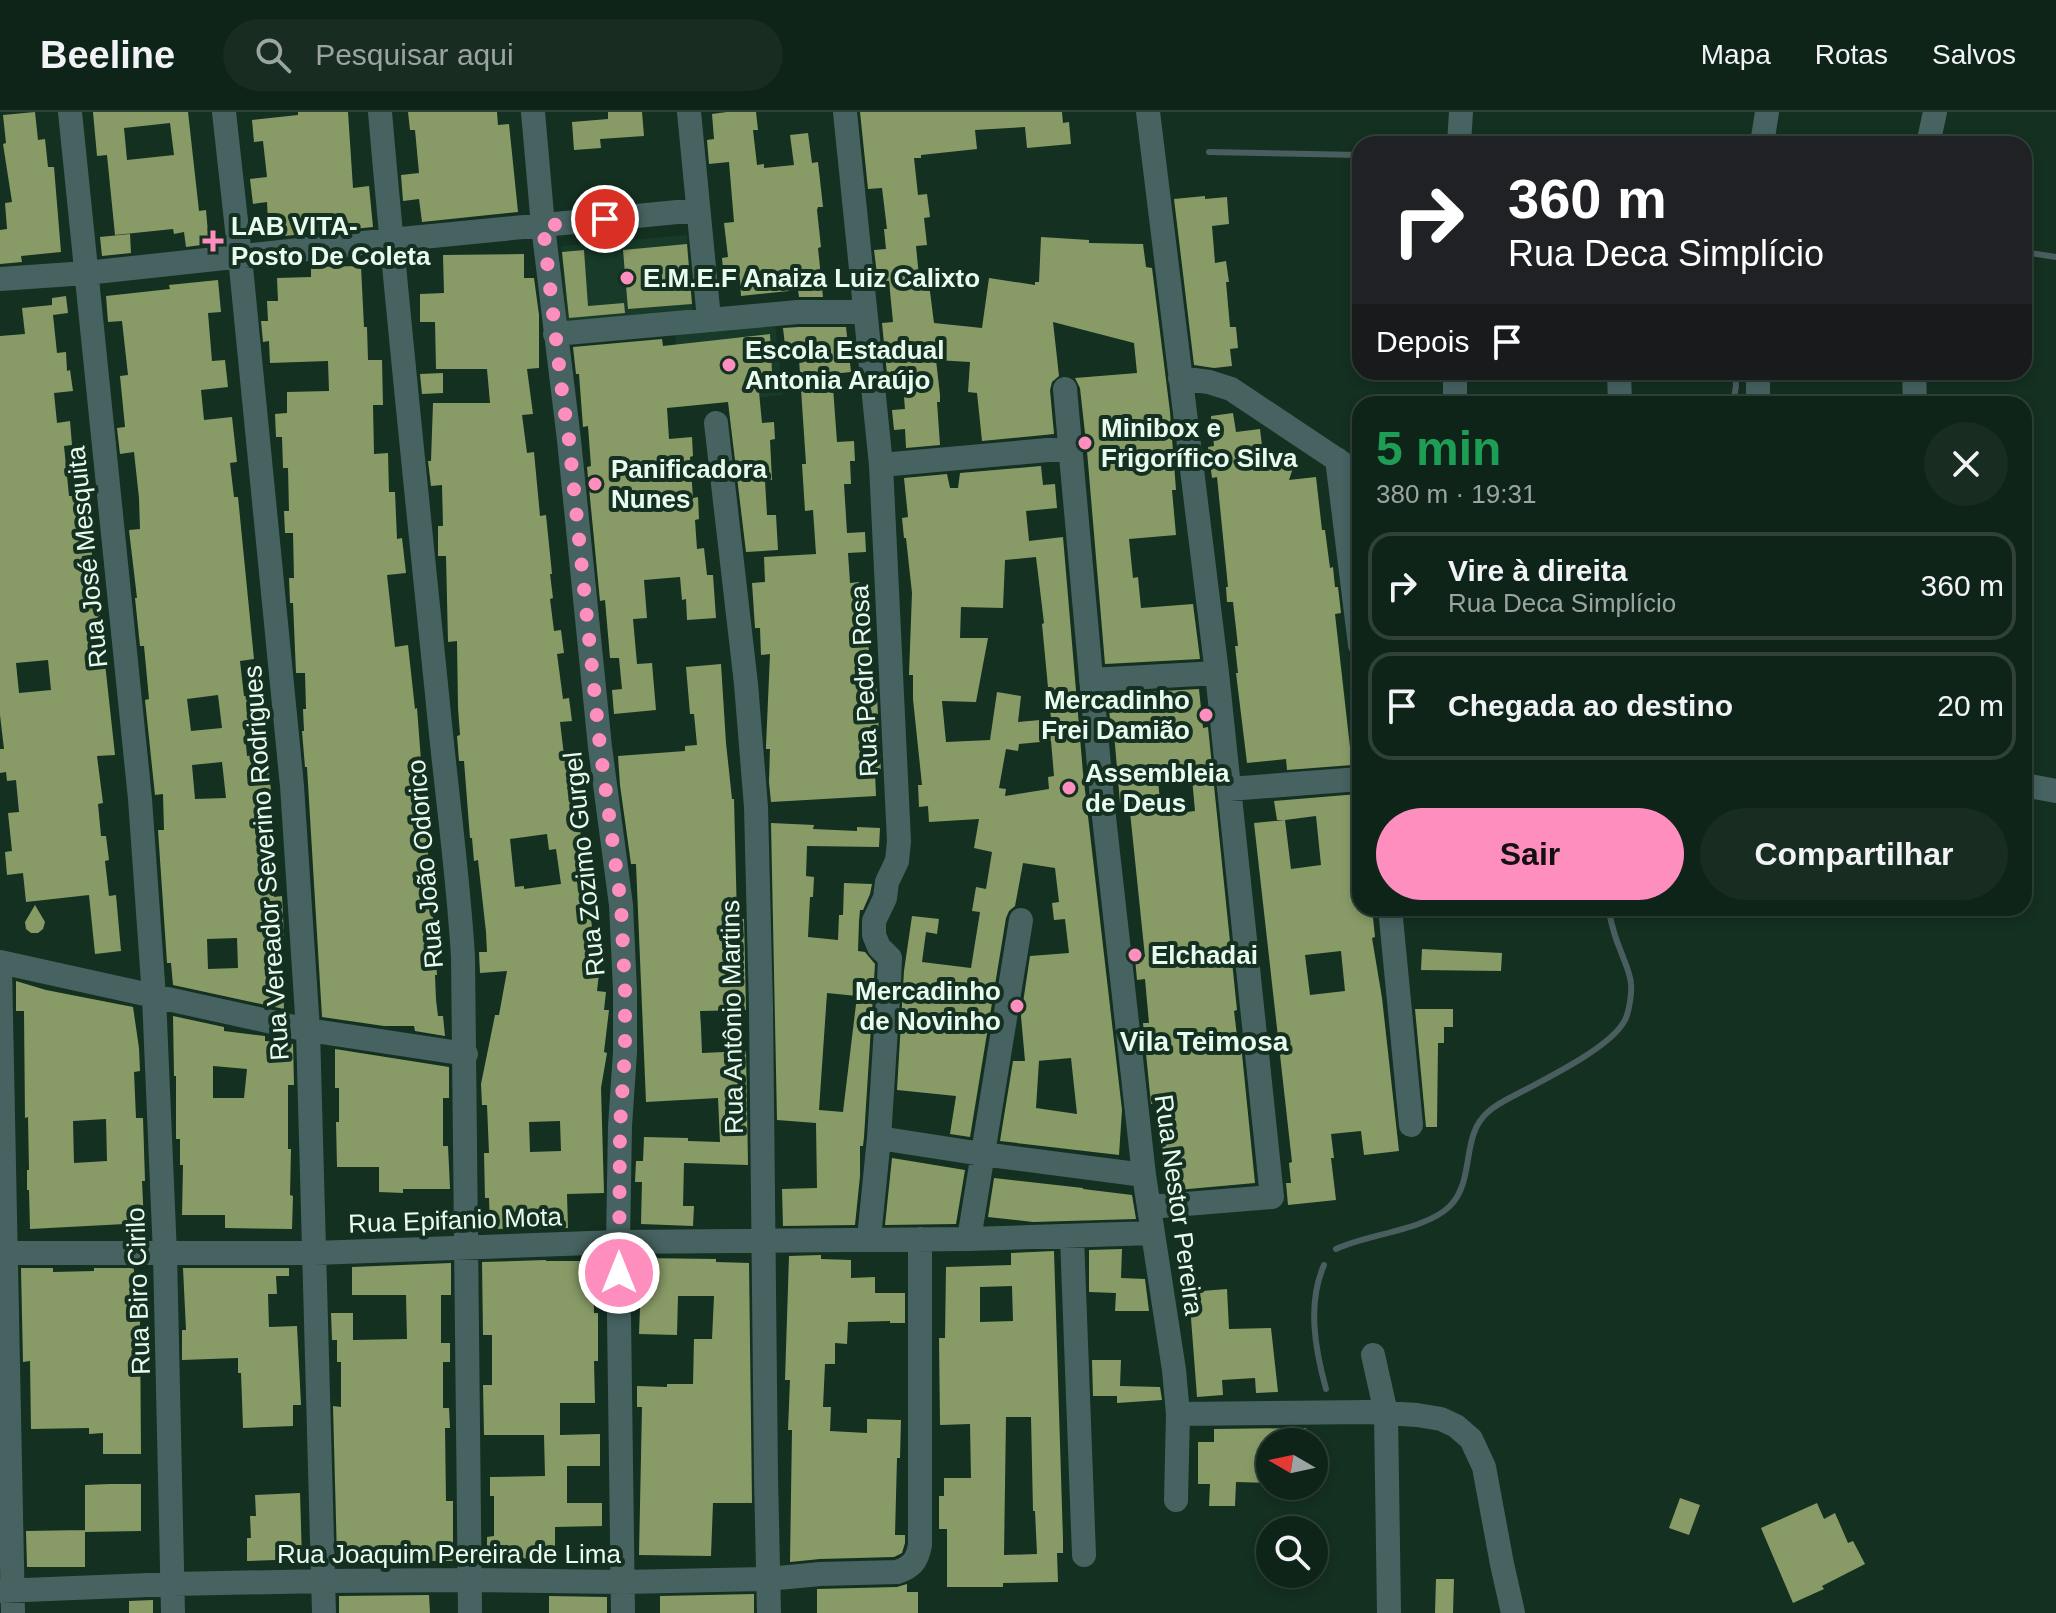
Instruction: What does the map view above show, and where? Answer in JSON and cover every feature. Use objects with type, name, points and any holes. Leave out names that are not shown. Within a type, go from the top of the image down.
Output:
[{"type":"street","name":"Rua José Mesquita","points":[[70,112],[140,799],[154,997]]},
{"type":"street","name":"Rua Vereador Severino Rodrigues","points":[[224,112],[292,786],[308,1030],[324,1613]]},
{"type":"street","name":"Rua João Odorico","points":[[380,112],[444,769],[458,880],[463,957],[470,1613]]},
{"type":"street","name":"Rua Zozimo Gurgel","points":[[533,112],[600,747],[621,905],[625,1036],[618,1242],[623,1613]]},
{"type":"street","points":[[689,112],[709,319]]},
{"type":"street","name":"Rua Pedro Rosa","points":[[845,112],[881,465],[899,841],[897,861],[874,921],[874,935],[879,947],[890,958],[879,1138],[869,1238]]},
{"type":"street","points":[[1148,112],[1217,673],[1272,1197],[1149,1207]]},
{"type":"street","points":[[1460,136],[1461,112]]},
{"type":"street","points":[[1763,136],[1767,112]]},
{"type":"street","points":[[1930,136],[1935,112]]},
{"type":"street","points":[[0,279],[86,273],[698,210]]},
{"type":"street","points":[[555,334],[798,312],[865,312]]},
{"type":"street","points":[[1180,378],[1231,389],[1352,469]]},
{"type":"street","name":"Rua Nestor Pereira","points":[[1065,389],[1102,799],[1144,1175],[1178,1414],[1176,1500]]},
{"type":"street","name":"Rua Antônio Martins","points":[[716,423],[746,684],[756,807],[769,1613]]},
{"type":"street","points":[[881,465],[1070,448]]},
{"type":"street","points":[[1337,459],[1352,580]]},
{"type":"street","points":[[1091,680],[1217,673]]},
{"type":"street","points":[[1229,789],[1352,780]]},
{"type":"street","points":[[2032,786],[2056,791]]},
{"type":"street","points":[[1391,916],[1411,1125]]},
{"type":"street","points":[[969,1239],[1021,920]]},
{"type":"street","points":[[9,1598],[0,965],[308,1030],[466,1054]]},
{"type":"street","name":"Rua Biro Cirilo","points":[[154,997],[165,1254],[173,1584]]},
{"type":"street","points":[[879,1138],[1144,1175]]},
{"type":"street","name":"Rua Epifanio Mota","points":[[4,1253],[314,1253],[618,1242],[969,1239],[1152,1233]]},
{"type":"street","points":[[1072,1237],[1084,1555]]},
{"type":"street","name":"Rua Joaquim Pereira de Lima","points":[[9,1598],[173,1584],[768,1579],[897,1572],[909,1568],[915,1563],[920,1545],[920,1239]]},
{"type":"street","points":[[1373,1355],[1386,1413],[1389,1613]]},
{"type":"street","points":[[1178,1414],[1386,1413],[1441,1419],[1456,1426],[1471,1439],[1484,1467],[1513,1613]]},
{"type":"street","points":[[173,1584],[173,1613]]},
{"type":"shaded area","name":"E.M.E.F Anaiza Luiz Calixto","points":[[687,235],[693,315],[567,325],[561,246]]},
{"type":"shaded area","name":"Escola Estadual Antonia Araújo","points":[[775,323],[783,395],[682,407],[675,335]]},
{"type":"building","points":[[35,112],[38,140],[45,139],[48,167],[54,167],[61,252],[21,256],[22,262],[0,264],[0,230],[7,229],[5,203],[12,202],[3,144],[6,143],[3,115]]},
{"type":"building","points":[[93,112],[188,112],[199,211],[206,210],[209,244],[186,247],[184,232],[174,234],[173,229],[115,235],[107,155],[97,156]],"holes":[[[170,123],[174,155],[127,160],[124,128]]]},
{"type":"building","points":[[298,112],[348,112],[353,188],[369,186],[373,227],[284,236],[282,221],[268,222],[267,202],[253,204],[250,179],[267,177],[263,141],[254,142],[252,120],[298,115]]},
{"type":"building","points":[[408,112],[497,112],[498,125],[509,124],[518,212],[422,222],[419,199],[403,201],[401,175],[419,173],[415,130],[410,130]]},
{"type":"building","points":[[608,112],[642,112],[644,136],[600,139],[601,148],[574,150],[572,122],[608,119]]},
{"type":"building","points":[[756,112],[758,130],[753,130],[757,165],[764,164],[764,168],[794,165],[790,135],[808,133],[812,163],[818,162],[823,207],[817,210],[823,297],[799,297],[798,290],[741,296],[740,280],[724,281],[722,258],[728,257],[724,223],[734,222],[729,162],[709,164],[707,140],[714,139],[712,114]]},
{"type":"building","points":[[860,112],[1062,112],[1063,123],[1069,122],[1071,144],[1027,148],[1025,127],[975,130],[977,149],[914,158],[918,195],[927,194],[930,217],[924,218],[927,245],[916,246],[919,277],[928,276],[934,323],[982,328],[989,278],[1035,285],[1039,282],[1041,237],[1089,240],[1089,243],[1143,244],[1146,267],[1152,268],[1170,412],[1176,535],[1129,539],[1133,578],[1138,577],[1141,608],[1193,604],[1200,659],[1105,664],[1087,451],[1080,388],[1075,378],[1137,373],[1134,343],[1053,322],[1059,376],[1052,382],[1050,390],[1054,434],[982,441],[977,393],[968,392],[970,362],[936,360],[940,445],[906,448],[905,429],[894,430],[892,410],[905,409],[902,373],[887,374],[882,323],[893,322],[889,281],[878,282],[874,250],[886,249],[884,229],[887,229],[882,188],[868,189]]},
{"type":"building","points":[[1205,196],[1205,199],[1227,197],[1229,224],[1212,226],[1215,263],[1226,261],[1230,327],[1236,327],[1238,348],[1230,349],[1232,366],[1214,368],[1194,365],[1174,199]]},
{"type":"building","points":[[130,234],[131,253],[102,256],[100,237]]},
{"type":"building","points":[[687,244],[692,304],[628,309],[623,250]]},
{"type":"building","points":[[584,250],[588,306],[624,303],[625,313],[569,318],[562,252]]},
{"type":"building","points":[[524,254],[524,278],[534,278],[539,315],[539,368],[527,369],[533,414],[522,415],[527,453],[534,452],[540,516],[546,515],[554,631],[561,630],[564,653],[557,654],[563,699],[569,698],[572,721],[560,722],[564,755],[571,754],[574,781],[580,780],[583,806],[577,807],[582,845],[588,844],[600,904],[589,905],[596,956],[601,956],[597,991],[606,992],[604,1010],[609,1010],[601,1088],[604,1193],[567,1194],[568,1228],[490,1229],[489,1198],[485,1198],[484,1153],[489,1153],[487,1105],[482,1105],[481,1084],[507,971],[480,973],[479,952],[487,952],[486,932],[478,860],[474,861],[470,838],[464,761],[459,761],[457,641],[448,642],[446,556],[438,556],[438,526],[443,526],[442,485],[431,486],[428,461],[431,461],[433,403],[490,403],[487,369],[436,369],[435,322],[420,322],[420,294],[444,293],[443,255]],"holes":[[[547,834],[549,850],[556,849],[561,884],[524,889],[524,886],[515,887],[510,839]],[[560,1121],[561,1151],[530,1152],[529,1122]]]},
{"type":"building","points":[[361,266],[368,360],[382,360],[383,405],[373,405],[374,454],[388,453],[389,492],[395,492],[397,539],[402,538],[406,573],[387,575],[395,647],[408,645],[417,708],[437,975],[436,1000],[438,1016],[443,1016],[445,1036],[415,1031],[414,1026],[384,1026],[322,1017],[307,767],[302,731],[303,709],[306,709],[305,673],[296,673],[289,578],[294,578],[293,533],[285,533],[284,511],[289,511],[288,468],[283,468],[282,437],[276,437],[275,414],[287,413],[287,392],[329,391],[328,361],[270,363],[269,341],[263,342],[261,321],[268,321],[267,301],[278,301],[277,278],[311,277],[311,267]]},
{"type":"building","points":[[218,280],[221,312],[208,313],[212,361],[225,360],[228,387],[201,390],[204,420],[232,417],[237,462],[230,463],[234,497],[238,497],[254,659],[240,661],[244,696],[260,695],[262,720],[244,722],[247,756],[267,754],[274,897],[282,896],[284,936],[279,936],[284,1009],[173,985],[171,963],[167,963],[158,830],[164,830],[163,794],[155,795],[145,700],[149,699],[144,646],[140,646],[129,530],[140,529],[139,498],[134,452],[120,454],[117,428],[125,427],[120,376],[128,375],[122,321],[108,322],[106,296],[170,289],[169,285]],"holes":[[[218,695],[222,728],[191,731],[187,699]],[[222,762],[226,798],[195,799],[192,765]],[[237,938],[238,968],[208,969],[207,939]]]},
{"type":"building","points":[[66,296],[68,313],[53,315],[57,353],[66,352],[73,391],[54,393],[57,423],[70,421],[72,445],[64,446],[69,496],[76,496],[81,535],[90,534],[92,555],[82,556],[84,574],[87,600],[98,599],[115,755],[97,756],[103,803],[98,804],[101,836],[106,836],[109,860],[105,861],[109,896],[116,895],[121,951],[95,954],[89,895],[26,902],[23,873],[7,875],[5,852],[12,851],[8,813],[19,812],[16,780],[7,781],[6,772],[0,773],[0,749],[4,749],[0,715],[0,336],[25,334],[22,308],[52,305],[52,298]],"holes":[[[48,660],[51,690],[19,693],[16,663]]]},
{"type":"building","points":[[846,327],[851,372],[832,374],[837,442],[854,441],[855,461],[850,461],[851,484],[844,484],[847,533],[865,532],[866,552],[848,553],[850,583],[859,582],[862,626],[867,626],[871,679],[876,678],[881,772],[875,772],[876,796],[771,802],[770,749],[766,749],[770,654],[761,655],[760,628],[755,628],[752,583],[765,582],[764,557],[816,554],[813,510],[805,511],[802,464],[806,464],[798,344],[785,345],[783,328]]},
{"type":"building","points":[[770,334],[773,391],[759,392],[762,423],[774,422],[775,439],[770,440],[772,480],[765,480],[767,515],[776,515],[778,550],[746,552],[728,402],[667,408],[669,439],[692,437],[693,498],[698,497],[699,519],[695,520],[697,549],[704,548],[707,575],[713,575],[716,618],[687,620],[680,577],[644,580],[647,618],[633,619],[637,664],[652,663],[656,710],[614,714],[612,690],[622,689],[619,658],[610,658],[605,600],[600,601],[587,467],[591,466],[588,426],[583,427],[579,374],[576,374],[573,347],[662,339],[663,346]]},
{"type":"building","points":[[443,373],[443,393],[422,394],[420,374]]},
{"type":"building","points":[[1233,413],[1236,432],[1260,429],[1263,454],[1289,450],[1296,459],[1289,480],[1316,477],[1322,530],[1325,530],[1335,587],[1338,587],[1341,613],[1335,614],[1352,765],[1287,770],[1286,759],[1247,763],[1236,673],[1235,646],[1238,646],[1233,602],[1227,602],[1217,477],[1212,478],[1208,447],[1214,446],[1211,416]]},
{"type":"building","points":[[1041,466],[1043,485],[1055,484],[1057,508],[1026,511],[1029,541],[1063,537],[1083,773],[1122,1110],[1119,1155],[1000,1141],[1013,1061],[1025,1061],[1021,1016],[1030,956],[1069,953],[1065,919],[1054,920],[1052,903],[1059,902],[1055,868],[1023,863],[1015,906],[1006,918],[970,1137],[950,1134],[956,1096],[897,1090],[904,971],[912,916],[939,919],[937,934],[926,932],[922,962],[971,968],[980,912],[972,911],[976,887],[986,889],[992,852],[974,848],[979,819],[929,822],[928,806],[919,807],[918,785],[922,785],[913,675],[909,675],[912,593],[902,518],[908,517],[904,478],[947,474],[950,488],[958,488],[960,473]],"holes":[[[1036,557],[1051,719],[1018,722],[1021,696],[997,692],[990,740],[946,742],[942,701],[976,702],[988,638],[960,638],[961,607],[1003,608],[1005,560]],[[1051,741],[1054,776],[1048,777],[1049,789],[1005,796],[1006,789],[999,788],[1006,749],[1018,751],[1019,744]],[[1071,1058],[1077,1114],[1036,1108],[1037,1061]]]},
{"type":"building","points":[[721,664],[726,743],[734,799],[737,918],[744,919],[746,1010],[700,1011],[702,1053],[746,1051],[748,1165],[684,1163],[683,1206],[694,1206],[693,1226],[641,1224],[642,1182],[635,1182],[636,1161],[643,1161],[644,1137],[720,1142],[718,1098],[646,1102],[636,864],[631,864],[618,756],[685,751],[685,746],[697,745],[694,714],[690,714],[686,667]]},
{"type":"building","points":[[1199,689],[1203,728],[1208,727],[1237,1010],[1234,1011],[1238,1044],[1241,1044],[1255,1183],[1166,1191],[1162,1141],[1168,1140],[1164,1102],[1151,1104],[1143,1023],[1149,1023],[1145,979],[1137,980],[1135,958],[1145,957],[1129,802],[1120,803],[1108,694]],"holes":[[[1192,778],[1195,811],[1164,815],[1158,780]]]},
{"type":"building","points":[[1352,794],[1352,916],[1373,916],[1375,937],[1372,938],[1399,1151],[1364,1155],[1361,1131],[1331,1134],[1336,1200],[1288,1205],[1286,1183],[1291,1183],[1289,1163],[1292,1162],[1254,823],[1285,820],[1277,820],[1274,801]],"holes":[[[1316,816],[1321,865],[1291,869],[1285,820]],[[1341,951],[1345,991],[1310,995],[1305,955]]]},
{"type":"building","points":[[771,823],[814,825],[813,829],[857,831],[857,827],[880,828],[879,847],[807,846],[806,876],[814,877],[808,937],[838,940],[844,883],[872,884],[863,910],[860,910],[859,921],[858,951],[865,952],[875,964],[855,1225],[783,1226],[782,1189],[817,1188],[816,1123],[777,1120]],"holes":[[[827,993],[857,996],[843,1112],[819,1110]]]},
{"type":"building","points":[[35,905],[45,922],[38,933],[31,933],[26,929],[25,922]]},
{"type":"building","points":[[1422,949],[1502,953],[1501,971],[1421,970]]},
{"type":"building","points":[[16,981],[133,1007],[140,1071],[134,1072],[136,1118],[143,1118],[144,1223],[30,1229],[24,1011],[16,1011]],"holes":[[[106,1119],[107,1161],[74,1163],[73,1121]]]},
{"type":"building","points":[[1415,1009],[1453,1009],[1453,1027],[1444,1027],[1444,1043],[1438,1043],[1437,1127],[1426,1127]]},
{"type":"building","points":[[173,1016],[224,1027],[224,1031],[265,1036],[265,1041],[293,1044],[294,1085],[288,1085],[292,1229],[225,1228],[225,1215],[182,1215],[183,1165],[180,1165],[180,1139],[176,1139]],"holes":[[[213,1066],[247,1069],[244,1098],[213,1098]]]},
{"type":"building","points":[[335,1049],[449,1067],[449,1098],[443,1098],[443,1146],[448,1146],[450,1189],[379,1192],[379,1167],[337,1167],[339,1088],[335,1088]]},
{"type":"building","points":[[892,1158],[965,1170],[956,1224],[885,1225]]},
{"type":"building","points":[[994,1178],[1132,1195],[1136,1219],[1033,1222],[988,1217]]},
{"type":"building","points":[[1122,1249],[1121,1278],[1145,1279],[1149,1311],[1115,1311],[1116,1293],[1089,1292],[1089,1250]]},
{"type":"building","points":[[1054,1251],[1063,1540],[1063,1553],[1057,1553],[1058,1582],[1003,1583],[1003,1587],[947,1587],[947,1529],[939,1529],[939,1496],[944,1496],[944,1478],[971,1478],[970,1424],[940,1425],[939,1338],[945,1338],[946,1267],[1011,1265],[1011,1253]],"holes":[[[1012,1286],[1013,1321],[980,1322],[980,1287]],[[1006,1417],[1031,1417],[1037,1554],[1004,1555]]]},
{"type":"building","points":[[821,1255],[821,1259],[851,1260],[851,1278],[875,1277],[875,1293],[905,1293],[905,1323],[848,1322],[847,1344],[835,1343],[835,1364],[825,1364],[823,1407],[831,1407],[830,1431],[867,1433],[867,1419],[901,1420],[895,1535],[905,1535],[905,1543],[902,1553],[894,1557],[790,1562],[792,1430],[788,1430],[790,1380],[785,1380],[789,1256]]},
{"type":"building","points":[[642,1258],[716,1259],[716,1262],[749,1263],[752,1503],[713,1503],[711,1556],[639,1555],[642,1407],[637,1407],[637,1386],[693,1384],[694,1339],[712,1339],[714,1296],[678,1296],[677,1335],[639,1334]]},
{"type":"building","points":[[593,1261],[594,1313],[598,1313],[595,1403],[560,1403],[560,1435],[600,1434],[600,1466],[567,1466],[567,1503],[602,1503],[602,1526],[555,1527],[555,1558],[487,1559],[487,1537],[494,1536],[494,1496],[490,1496],[490,1477],[545,1476],[544,1435],[484,1435],[483,1385],[492,1385],[492,1335],[483,1335],[482,1262]]},
{"type":"building","points":[[451,1263],[451,1295],[441,1295],[441,1343],[450,1343],[450,1362],[443,1362],[443,1408],[449,1408],[450,1428],[445,1428],[446,1501],[453,1501],[453,1561],[337,1558],[333,1406],[341,1407],[341,1362],[337,1362],[337,1340],[332,1340],[331,1313],[353,1313],[353,1340],[407,1339],[406,1295],[352,1295],[352,1267]]},
{"type":"building","points":[[21,1268],[53,1268],[53,1272],[134,1268],[134,1320],[140,1320],[141,1454],[103,1454],[103,1433],[89,1434],[89,1428],[31,1429],[30,1361],[23,1362]]},
{"type":"building","points":[[183,1268],[289,1268],[289,1276],[276,1276],[277,1294],[268,1294],[269,1327],[297,1326],[301,1405],[293,1405],[293,1426],[243,1428],[238,1358],[182,1360],[182,1330],[186,1330]]},
{"type":"building","points":[[1227,1289],[1229,1329],[1271,1328],[1278,1392],[1256,1393],[1255,1378],[1222,1380],[1223,1395],[1197,1397],[1189,1292]]},
{"type":"building","points":[[1092,1360],[1121,1360],[1120,1386],[1160,1387],[1162,1400],[1117,1403],[1117,1396],[1093,1396]]},
{"type":"building","points":[[1214,1429],[1256,1429],[1256,1483],[1236,1482],[1235,1506],[1209,1506],[1210,1484],[1198,1484],[1198,1442],[1214,1442]]},
{"type":"building","points":[[141,1484],[141,1531],[85,1532],[85,1485]]},
{"type":"building","points":[[300,1493],[302,1559],[247,1561],[247,1538],[251,1538],[250,1516],[256,1516],[255,1495]]},
{"type":"building","points":[[1680,1498],[1700,1505],[1689,1535],[1669,1528]]},
{"type":"building","points":[[1817,1503],[1824,1519],[1835,1513],[1848,1543],[1853,1541],[1865,1564],[1822,1586],[1824,1589],[1793,1603],[1761,1528]]},
{"type":"building","points":[[85,1530],[85,1567],[27,1567],[26,1531]]},
{"type":"building","points":[[1436,1579],[1454,1579],[1453,1613],[1435,1613]]},
{"type":"building","points":[[907,1584],[907,1592],[918,1592],[918,1613],[817,1613],[817,1589],[897,1587]]},
{"type":"building","points":[[754,1594],[754,1613],[660,1613],[660,1596]]},
{"type":"building","points":[[429,1595],[430,1613],[339,1613],[339,1596]]},
{"type":"building","points":[[549,1596],[607,1597],[607,1613],[549,1613]]},
{"type":"building","points":[[153,1600],[153,1613],[129,1613],[129,1601]]},
{"type":"waterway","points":[[1209,152],[1352,155]]},
{"type":"waterway","points":[[2032,253],[2056,257]]},
{"type":"waterway","points":[[1734,396],[1736,380]]},
{"type":"waterway","points":[[1336,1249],[1427,1221],[1440,1214],[1458,1195],[1474,1133],[1488,1112],[1580,1060],[1618,1030],[1628,1012],[1631,984],[1610,916]]},
{"type":"waterway","points":[[1324,1265],[1316,1295],[1314,1327],[1326,1389]]},
{"type":"place","name":"LAB VITA- Posto De Coleta","points":[[213,241]]},
{"type":"place","name":"E.M.E.F Anaiza Luiz Calixto","points":[[627,278]]},
{"type":"place","name":"Escola Estadual Antonia Araújo","points":[[729,365]]},
{"type":"place","name":"Minibox e Frigorífico Silva","points":[[1085,443]]},
{"type":"place","name":"Panificadora Nunes","points":[[595,484]]},
{"type":"place","name":"Mercadinho Frei Damião","points":[[1206,715]]},
{"type":"place","name":"Assembleia de Deus","points":[[1069,788]]},
{"type":"place","name":"Elchadai","points":[[1135,955]]},
{"type":"place","name":"Mercadinho de Novinho","points":[[1017,1006]]},
{"type":"district","name":"Vila Teimosa","points":[[1204,1041]]},
{"type":"route","points":[[605,219],[543,226],[569,440],[600,747],[621,905],[625,1052],[620,1126],[619,1273]]}]
